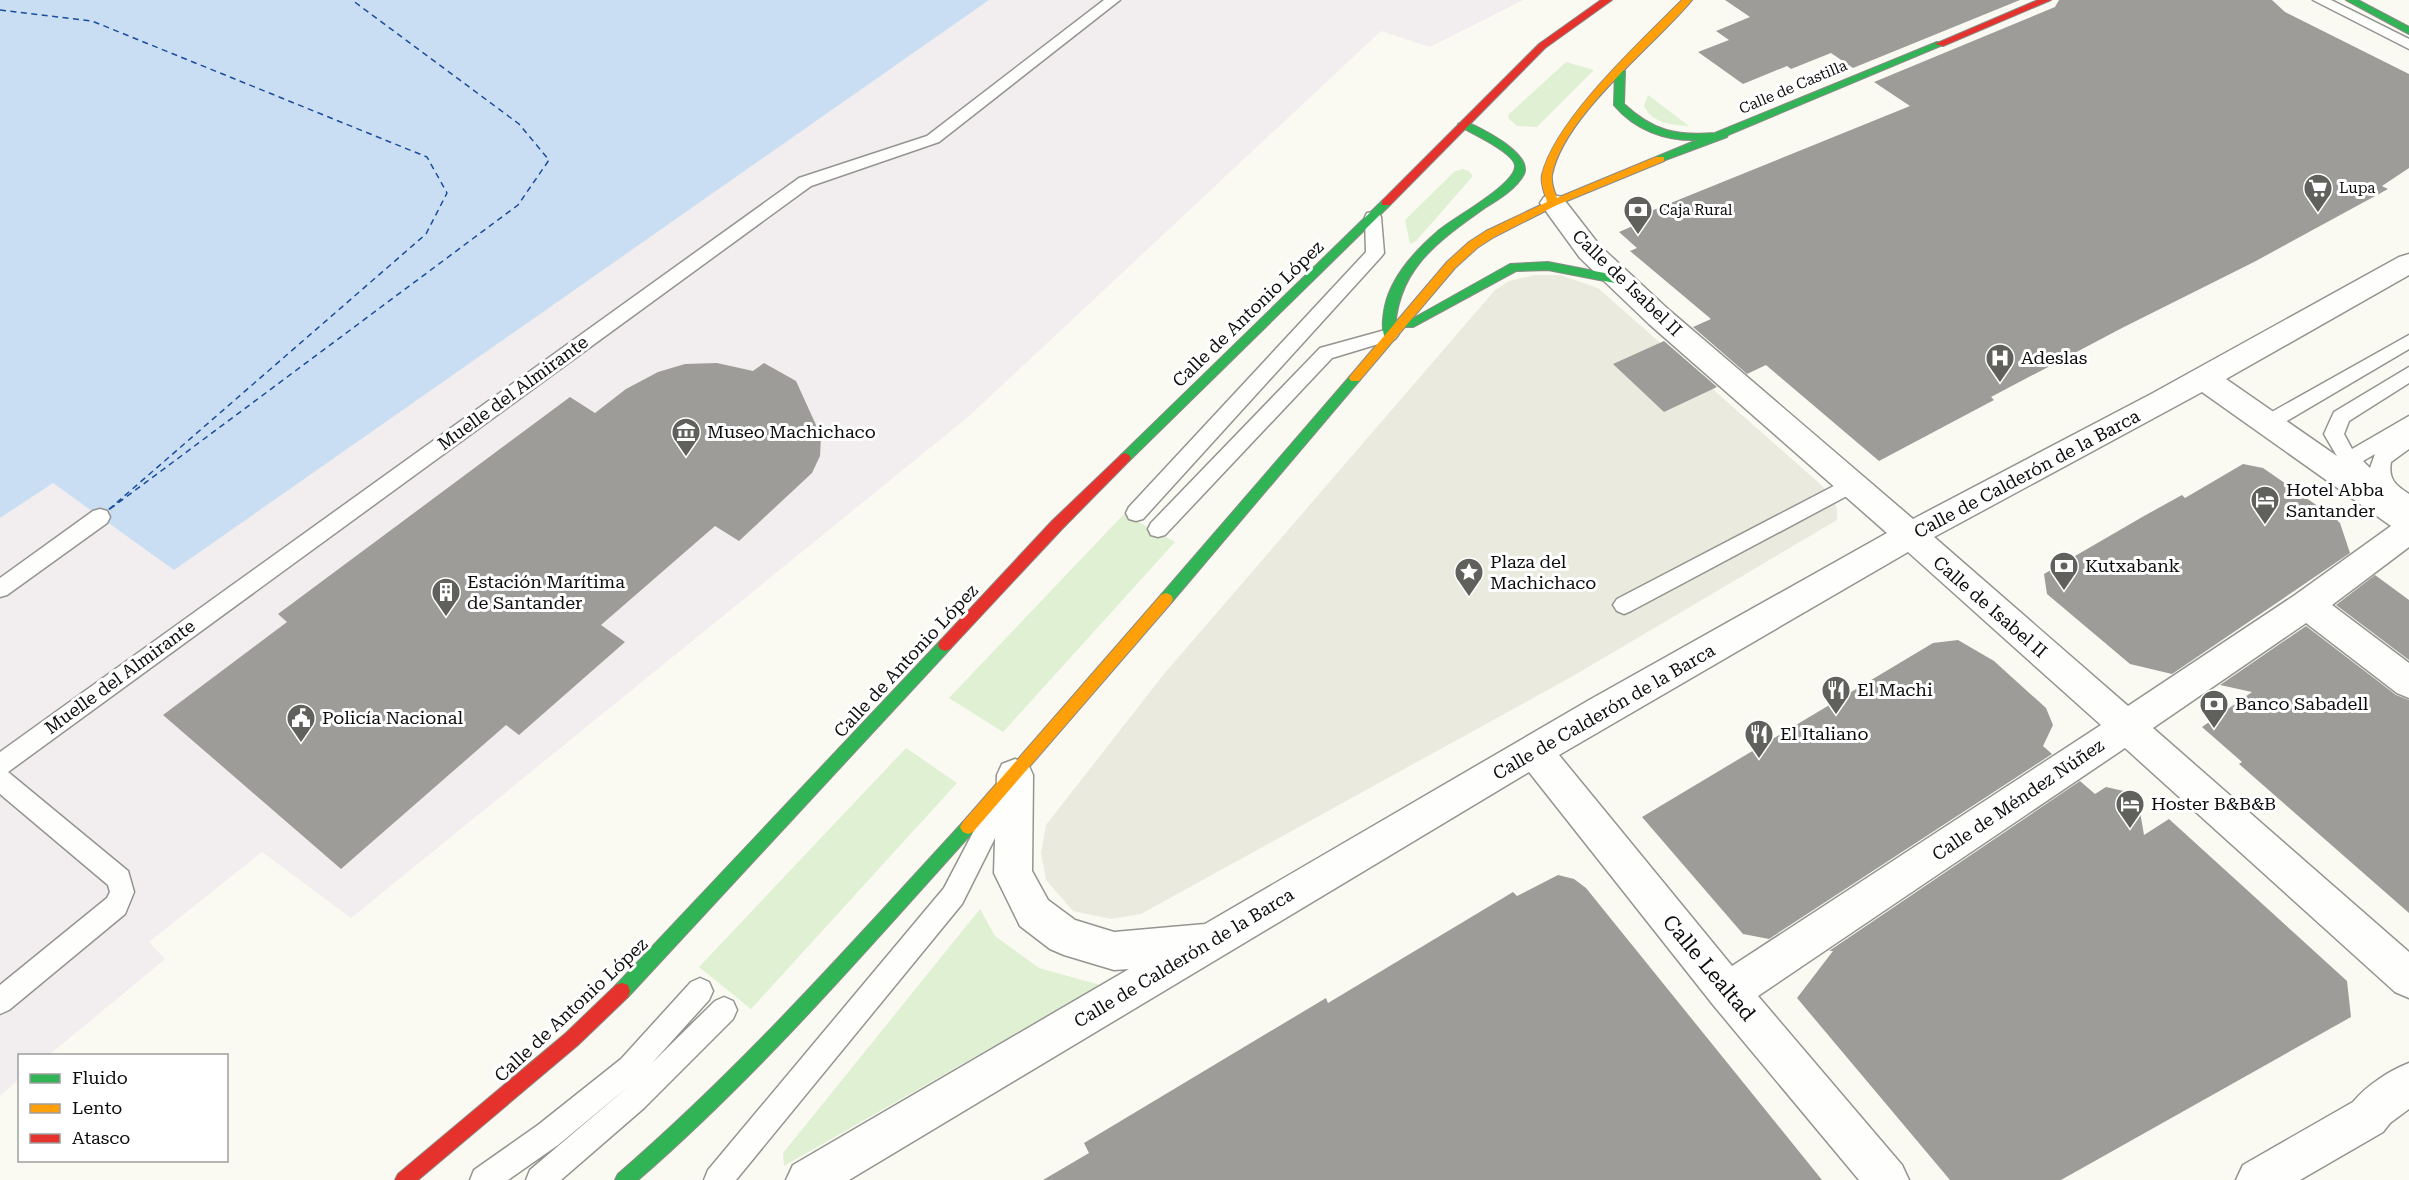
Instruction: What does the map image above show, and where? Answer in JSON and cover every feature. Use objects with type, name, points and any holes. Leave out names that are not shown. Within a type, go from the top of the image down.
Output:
[{"type":"main road","name":"Calle de Antonio López","points":[[404,1180],[572,1039],[621,993],[1057,525],[1373,217],[1542,46],[1607,0]]},
{"type":"main road","points":[[624,1180],[658,1152],[760,1055],[1015,775],[1451,265],[1473,245],[1511,223],[1553,204],[1547,177],[1554,152],[1570,129],[1620,71],[1687,0]]},
{"type":"main road","name":"Calle de Castilla","points":[[1553,204],[2046,0]]},
{"type":"main road","points":[[2351,0],[2409,30]]},
{"type":"main road","points":[[1620,71],[1619,105],[1634,122],[1646,129],[1691,138],[1723,135]]},
{"type":"main road","points":[[1389,336],[1388,324],[1398,286],[1408,269],[1447,228],[1504,190],[1515,181],[1520,173],[1521,166],[1518,158],[1501,144],[1463,124]]},
{"type":"main road","points":[[1429,159],[1449,157]]},
{"type":"main road","points":[[1496,159],[1509,169],[1511,177],[1504,190]]},
{"type":"main road","points":[[1389,336],[1514,267],[1548,266],[1620,280]]},
{"type":"street","name":"Calle de Isabel II","points":[[1553,204],[1590,252],[1620,280],[1980,596],[2409,978]]},
{"type":"street","name":"Calle de Calderón de la Barca","points":[[808,1180],[1604,710],[1909,536],[2203,378],[2409,263]]},
{"type":"street","points":[[2203,378],[2409,522]]},
{"type":"street","name":"Calle de Méndez Núñez","points":[[1728,992],[2083,758],[2125,727],[2307,605],[2409,530]]},
{"type":"street","points":[[2307,605],[2409,683]]},
{"type":"street","name":"Calle Lealtad","points":[[1535,752],[1596,832],[1887,1180]]},
{"type":"street","points":[[1015,775],[1013,873],[1034,913],[1064,936],[1114,951],[1214,941]]},
{"type":"street","points":[[2258,1180],[2368,1117],[2375,1108],[2409,1084]]},
{"type":"lane","name":"Muelle del Almirante","points":[[0,765],[805,182],[933,139],[1113,0]]},
{"type":"lane","points":[[2320,0],[2409,45]]},
{"type":"lane","points":[[1136,513],[1375,253],[1373,217]]},
{"type":"lane","points":[[1158,529],[1326,353],[1389,336]]},
{"type":"lane","points":[[2268,423],[2409,340]]},
{"type":"lane","points":[[2409,374],[2341,417],[2334,434],[2348,458],[2363,473],[2409,504]]},
{"type":"lane","points":[[2335,469],[2409,423]]},
{"type":"lane","points":[[2388,490],[2379,473],[2382,458],[2405,446]]},
{"type":"lane","points":[[1624,604],[1852,484]]},
{"type":"lane","points":[[0,589],[100,517]]},
{"type":"lane","points":[[718,1180],[953,896],[1015,775]]},
{"type":"lane","points":[[0,780],[119,879],[122,892],[116,906],[0,1001]]},
{"type":"lane","points":[[484,1180],[548,1135],[630,1068],[700,992]]},
{"type":"lane","points":[[540,1180],[634,1099],[724,1010]]},
{"type":"shaded area","points":[[989,0],[1523,0],[1430,47],[1381,31],[968,417],[351,918],[262,852],[149,942],[165,959],[50,1054],[18,1054],[18,1080],[0,1096],[0,518],[52,482],[174,569]]},
{"type":"shaded area","name":"Plaza del Machichaco","points":[[1535,275],[1560,275],[1598,288],[1819,483],[1831,495],[1837,509],[1837,520],[1573,676],[1141,914],[1111,919],[1073,911],[1046,880],[1041,853],[1046,825],[1164,674],[1495,290],[1509,281]]},
{"type":"green space","points":[[1566,62],[1594,70],[1537,127],[1517,126],[1509,119],[1508,115]]},
{"type":"green space","points":[[1648,95],[1689,126],[1657,120],[1647,112],[1644,106]]},
{"type":"green space","points":[[1463,169],[1469,171],[1473,176],[1416,241],[1410,244],[1405,220],[1455,171]]},
{"type":"green space","points":[[1124,514],[1175,542],[1003,732],[949,698]]},
{"type":"green space","points":[[906,748],[957,783],[751,1009],[699,967]]},
{"type":"green space","points":[[980,909],[995,936],[1039,968],[1100,985],[784,1166],[783,1153]]},
{"type":"water","points":[[0,0],[989,0],[174,570],[53,483],[0,518]]},
{"type":"building","points":[[1725,0],[2020,0],[1853,68],[1831,53],[1791,69],[1787,66],[1743,84],[1698,52],[1729,40],[1716,31],[1750,17]]},
{"type":"building","points":[[2059,0],[2272,0],[2285,12],[2409,74],[2409,168],[2382,186],[2388,189],[2254,262],[1991,397],[1994,400],[1879,461],[1766,365],[1747,374],[1693,327],[1711,319],[1630,251],[1637,248],[1619,232],[1642,222],[1636,217],[1910,106],[1874,82],[2055,7]]},
{"type":"building","points":[[1664,341],[1717,387],[1664,412],[1613,364]]},
{"type":"building","name":"Estación Marítima de Santander","points":[[717,363],[753,371],[764,363],[796,381],[821,436],[820,456],[812,473],[739,541],[715,526],[601,625],[625,642],[519,735],[506,725],[341,869],[163,715],[287,622],[278,614],[570,397],[595,413],[626,389],[658,372],[685,364]]},
{"type":"building","points":[[2243,464],[2263,468],[2335,518],[2340,523],[2350,553],[2172,674],[2130,664],[2047,594],[2044,574],[2144,516],[2182,495],[2185,498]]},
{"type":"building","points":[[2375,575],[2409,600],[2409,660],[2336,605]]},
{"type":"building","points":[[2306,626],[2396,695],[2409,700],[2409,913],[2239,764],[2242,762],[2202,727],[2252,692],[2220,685]]},
{"type":"building","points":[[1958,640],[1994,661],[2046,708],[2053,725],[2043,746],[2052,754],[1769,939],[1743,934],[1642,817],[1933,643]]},
{"type":"building","points":[[2080,781],[2095,794],[2106,787],[2137,794],[2144,835],[2169,819],[2347,981],[2351,1017],[2061,1180],[1950,1180],[1797,998],[1833,951],[1829,951]]},
{"type":"building","points":[[1558,875],[1574,879],[1586,888],[1822,1180],[1043,1180],[1089,1153],[1084,1143],[1326,998],[1328,1003],[1513,892],[1517,896]]},
{"type":"ferry route","points":[[110,509],[518,205],[549,160],[519,124],[352,0]]},
{"type":"ferry route","points":[[0,10],[92,21],[427,157],[447,193],[426,234],[107,511]]},
{"type":"traffic: fast","points":[[2351,0],[2409,31]]},
{"type":"traffic: fast","points":[[1660,159],[1940,44]]},
{"type":"traffic: fast","points":[[1620,71],[1619,105],[1643,125],[1666,135],[1679,137],[1723,135]]},
{"type":"traffic: fast","points":[[1389,335],[1389,316],[1393,297],[1413,263],[1441,234],[1504,190],[1519,173],[1520,164],[1513,153],[1463,124]]},
{"type":"traffic: fast","points":[[1125,458],[1386,203]]},
{"type":"traffic: fast","points":[[1409,324],[1514,267],[1548,266],[1620,280]]},
{"type":"traffic: fast","points":[[1166,599],[1355,378]]},
{"type":"traffic: fast","points":[[622,991],[945,645]]},
{"type":"traffic: fast","points":[[624,1180],[671,1140],[759,1054],[968,827]]},
{"type":"traffic: slow","points":[[1553,203],[1547,176],[1554,156],[1567,133],[1606,84],[1687,0]]},
{"type":"traffic: slow","points":[[1355,378],[1451,265],[1473,245],[1490,234],[1553,203],[1660,159]]},
{"type":"traffic: slow","points":[[968,827],[1166,599]]},
{"type":"traffic: jam","points":[[1386,203],[1542,46],[1607,0]]},
{"type":"traffic: jam","points":[[1940,44],[2046,0]]},
{"type":"traffic: jam","points":[[945,645],[1057,525],[1125,458]]},
{"type":"traffic: jam","points":[[404,1180],[572,1039],[622,991]]},
{"type":"place","name":"Lupa","points":[[2318,214]]},
{"type":"place","name":"Caja Rural","points":[[1638,236]]},
{"type":"place","name":"Adeslas","points":[[2000,384]]},
{"type":"place","name":"Museo Machichaco","points":[[686,458]]},
{"type":"place","name":"Hotel Abba Santander","points":[[2265,526]]},
{"type":"place","name":"Kutxabank","points":[[2064,592]]},
{"type":"place","name":"Plaza del Machichaco","points":[[1469,598]]},
{"type":"place","name":"Estación Marítima de Santander","points":[[446,618]]},
{"type":"place","name":"El Machi","points":[[1836,716]]},
{"type":"place","name":"Banco Sabadell","points":[[2214,730]]},
{"type":"place","name":"Policía Nacional","points":[[301,744]]},
{"type":"place","name":"El Italiano","points":[[1759,760]]},
{"type":"place","name":"Hoster B&B&B","points":[[2130,830]]}]
